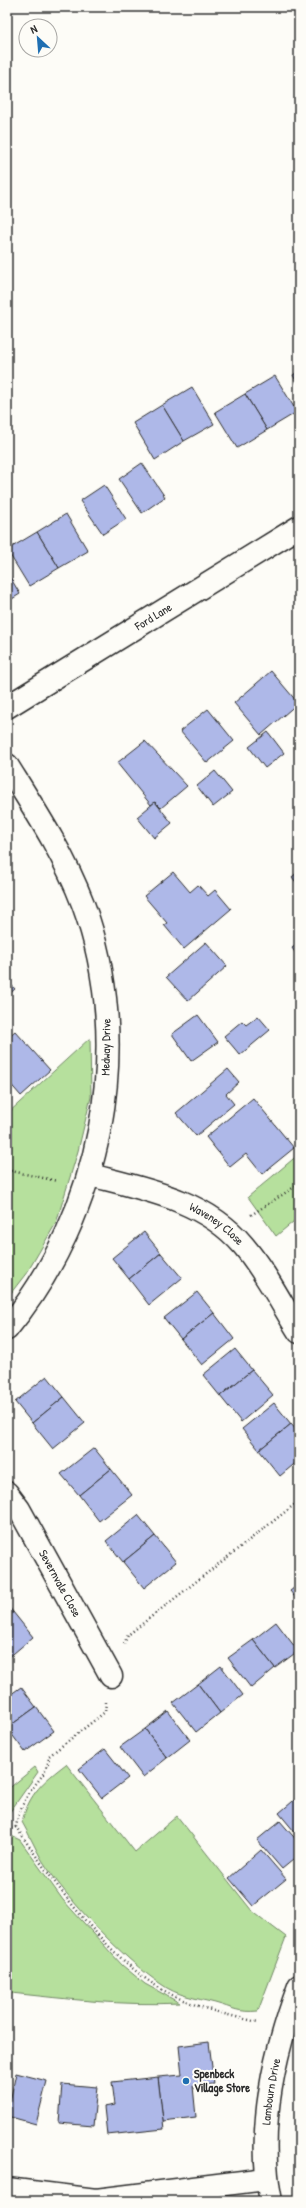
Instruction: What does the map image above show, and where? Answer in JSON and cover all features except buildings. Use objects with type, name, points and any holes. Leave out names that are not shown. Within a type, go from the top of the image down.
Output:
[{"type":"street","name":"Ford Lane","points":[[7,707],[299,527]]},
{"type":"street","name":"Medway Drive","points":[[7,765],[56,843],[76,885],[91,928],[101,970],[108,1030],[100,1124],[87,1181],[63,1243],[49,1271],[7,1329]]},
{"type":"street","name":"Waveney Close","points":[[87,1181],[180,1200],[203,1212],[228,1230],[252,1256],[299,1332]]},
{"type":"street","name":"Severnvale Close","points":[[7,1493],[19,1509],[111,1676]]},
{"type":"street","name":"Lambourn Drive","points":[[271,2201],[266,2178],[266,2120],[277,2056],[299,1986]]},
{"type":"street","points":[[7,2190],[96,2200],[266,2178]]},
{"type":"path","points":[[7,1170],[87,1181]]},
{"type":"path","points":[[228,1230],[299,1184]]},
{"type":"path","points":[[16,1827],[24,1803],[43,1776],[49,1764],[49,1756],[105,1712],[111,1676],[128,1635],[299,1501]]},
{"type":"path","points":[[7,1829],[16,1827]]},
{"type":"path","points":[[16,1827],[68,1899],[125,1963],[162,1989],[192,2002],[229,2015],[285,2028]]},
{"type":"green space","points":[[90,1038],[91,1097],[78,1151],[56,1223],[28,1271],[7,1298],[7,1114]]},
{"type":"green space","points":[[299,1154],[299,1217],[276,1236],[248,1197]]},
{"type":"green space","points":[[66,1764],[135,1852],[177,1816],[252,1911],[286,1937],[258,2011],[236,2010],[187,1996],[167,1988],[130,1960],[113,1944],[65,1892],[42,1860],[22,1822],[29,1803],[38,1788]]},
{"type":"green space","points":[[35,1767],[38,1772],[7,1816],[7,1790]]},
{"type":"green space","points":[[7,1834],[20,1840],[63,1900],[122,1965],[145,1984],[180,2003],[138,2004],[53,1998],[11,1993],[7,1990]]},
{"type":"place","name":"Spenbeck Village Store","points":[[186,2081]]}]
